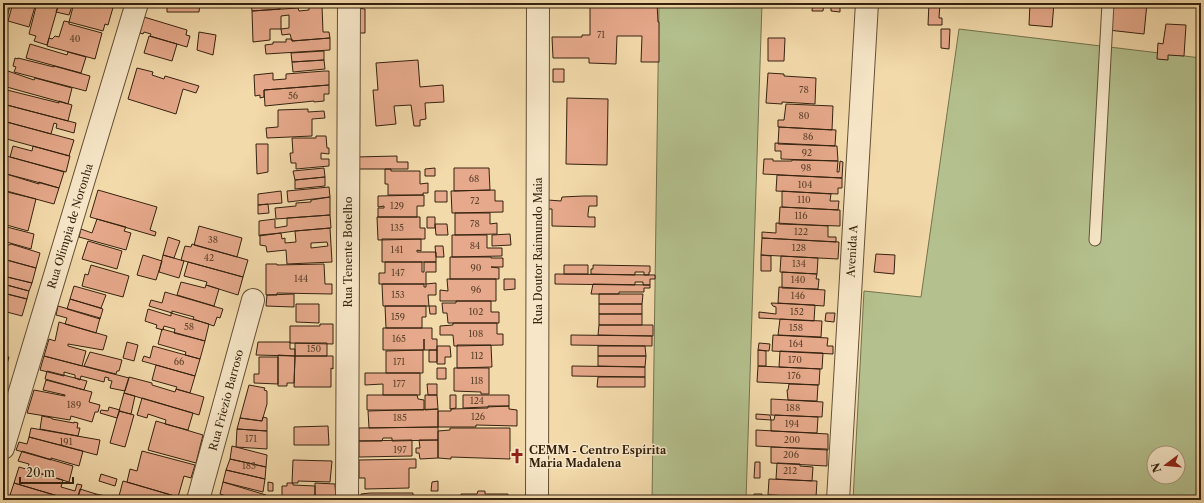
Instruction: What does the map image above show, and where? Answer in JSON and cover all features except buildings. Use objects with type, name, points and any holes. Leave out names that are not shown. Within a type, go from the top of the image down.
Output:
[{"type":"street","name":"Rua Olímpia de Noronha","points":[[3,448],[137,3]]},
{"type":"street","name":"Rua Tenente Botelho","points":[[347,500],[349,3]]},
{"type":"street","name":"Rua Doutor Raimundo Maia","points":[[537,500],[538,3]]},
{"type":"street","name":"Avenida A","points":[[838,500],[867,3]]},
{"type":"street","name":"Rua Friezio Barroso","points":[[198,500],[253,300]]},
{"type":"lane","points":[[1095,240],[1108,3]]},
{"type":"green space","points":[[659,3],[762,3],[746,500],[652,500]]},
{"type":"green space","points":[[959,29],[1201,58],[1201,500],[853,500],[864,291],[921,297]]},
{"type":"place","name":"CEMM - Centro Espírita Maria Madalena","points":[[517,456]]}]
